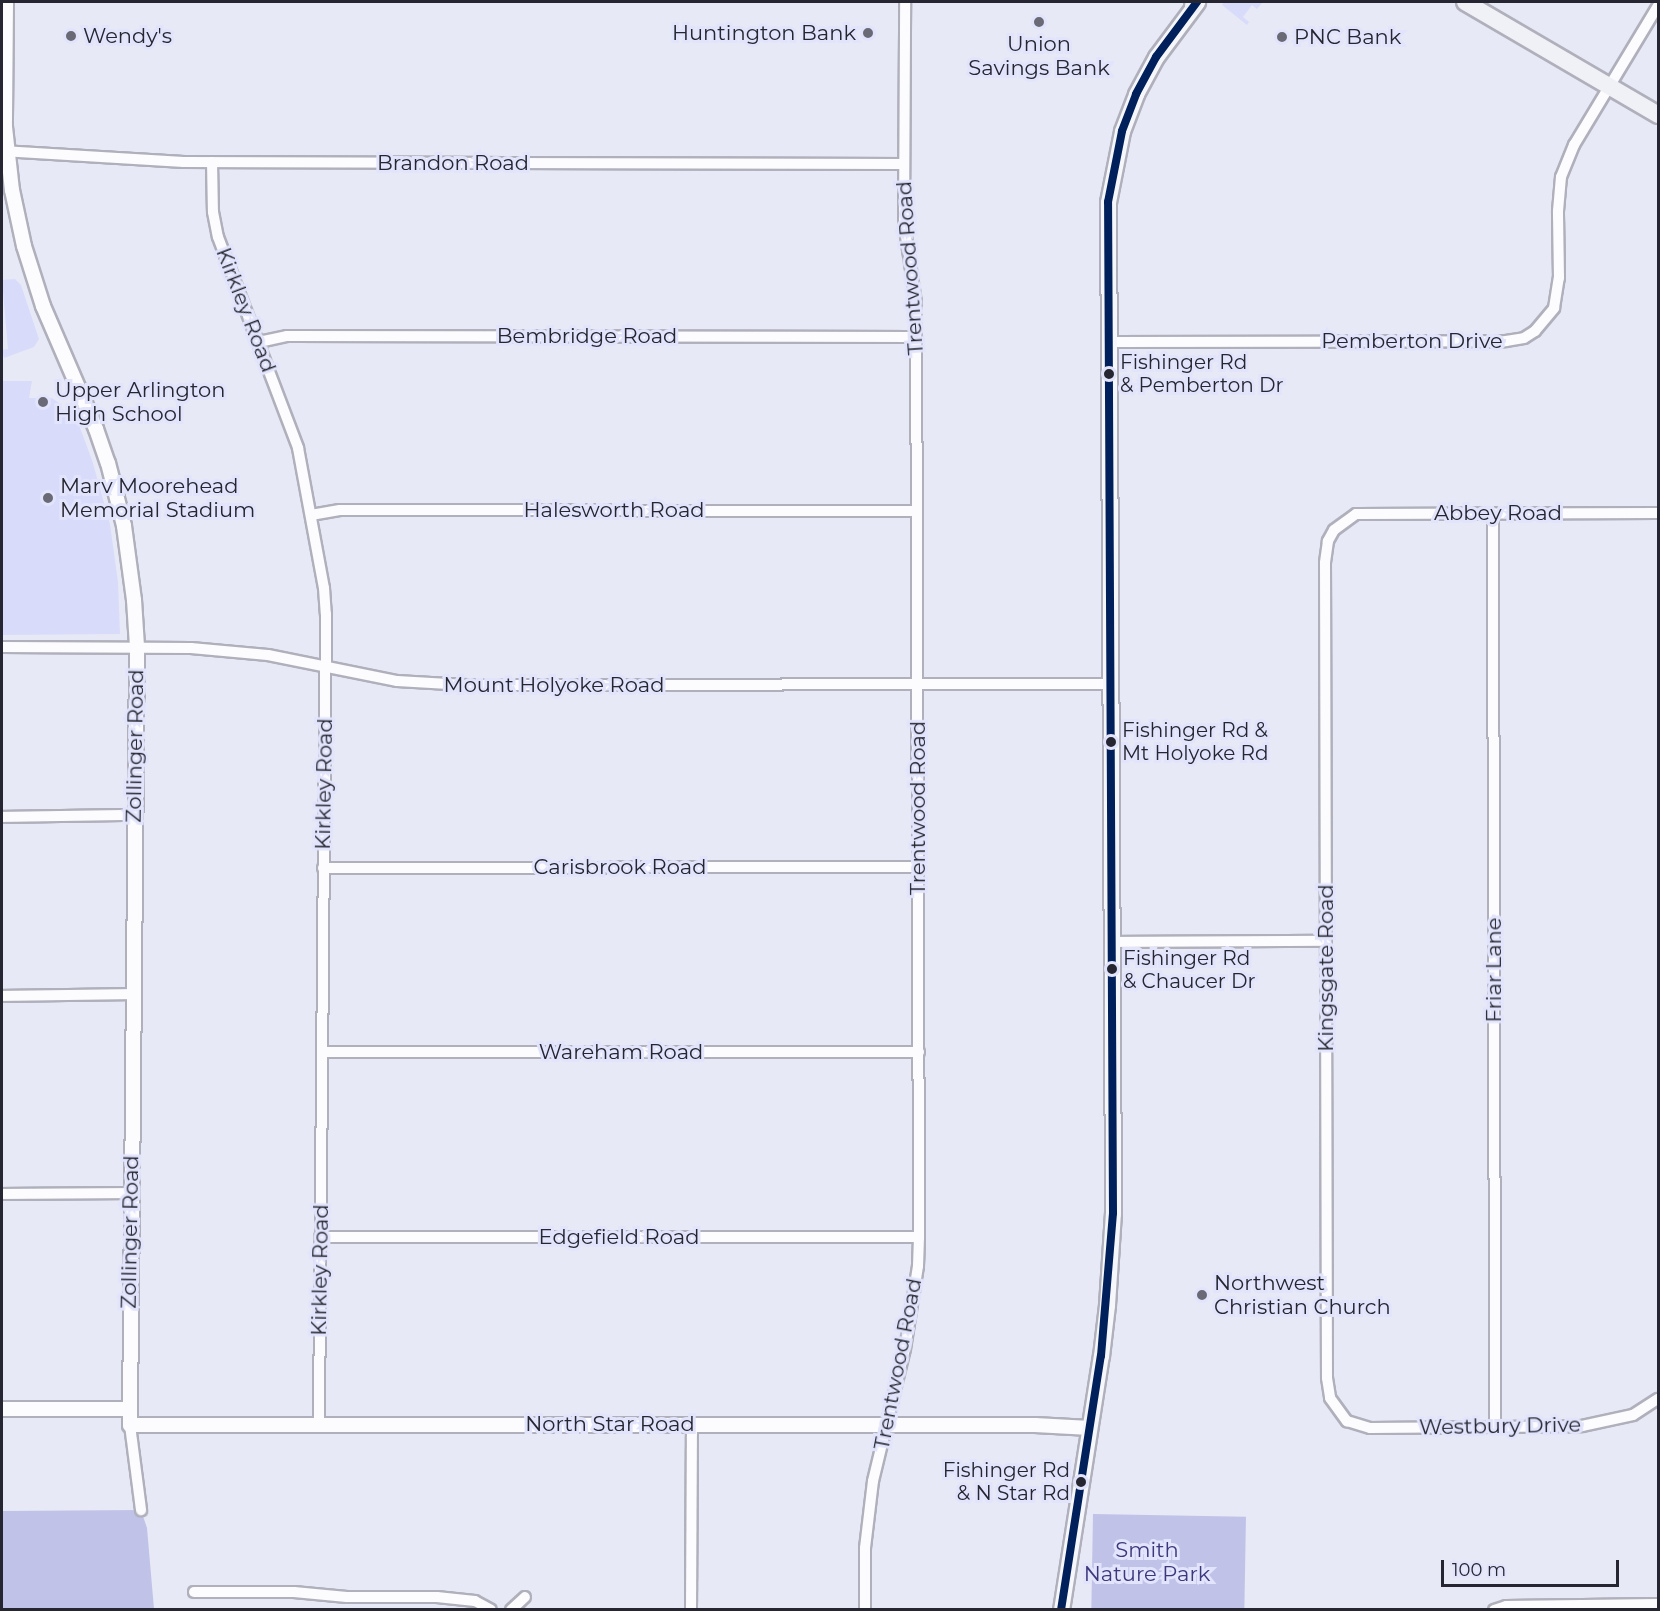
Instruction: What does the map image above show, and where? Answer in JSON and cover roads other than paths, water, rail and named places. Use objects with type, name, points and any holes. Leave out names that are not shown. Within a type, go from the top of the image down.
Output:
[{"type":"main road","points":[[1465,2],[1659,116]]},
{"type":"main road","points":[[1061,1610],[1107,1305],[1113,1213],[1108,202],[1122,131],[1136,94],[1156,57],[1195,3]]},
{"type":"street","name":"Zollinger Road","points":[[6,2],[4,151],[24,246],[43,306],[96,429],[118,498],[129,556],[137,648],[128,1408],[141,1510]]},
{"type":"street","name":"Trentwood Road","points":[[865,1610],[866,1532],[873,1481],[912,1314],[919,1238],[916,303],[904,223],[905,2]]},
{"type":"street","name":"Pemberton Drive","points":[[1108,342],[1506,341],[1524,338],[1534,331],[1554,308],[1559,278],[1558,211],[1561,177],[1574,145],[1659,6]]},
{"type":"street","name":"Brandon Road","points":[[4,151],[212,162],[904,164]]},
{"type":"street","name":"Kirkley Road","points":[[212,162],[213,212],[218,237],[298,447],[324,588],[326,668],[319,1424]]},
{"type":"street","name":"Bembridge Road","points":[[259,342],[287,336],[916,337]]},
{"type":"street","name":"Halesworth Road","points":[[311,515],[340,510],[917,511]]},
{"type":"street","name":"Abbey Road","points":[[1341,523],[1356,514],[1373,513],[1659,513]]},
{"type":"street","name":"Friar Lane","points":[[1493,513],[1495,1426]]},
{"type":"street","name":"Kingsgate Road","points":[[1340,1415],[1330,1398],[1327,1378],[1325,563],[1328,541],[1341,523]]},
{"type":"street","name":"Mount Holyoke Road","points":[[2,647],[191,648],[267,655],[397,681],[466,685],[1110,684]]},
{"type":"street","points":[[2,817],[135,815]]},
{"type":"street","name":"Carisbrook Road","points":[[323,868],[918,867]]},
{"type":"street","points":[[1111,942],[1326,941]]},
{"type":"street","points":[[2,996],[132,994]]},
{"type":"street","name":"Wareham Road","points":[[322,1052],[919,1052]]},
{"type":"street","points":[[2,1194],[130,1193]]},
{"type":"street","name":"Edgefield Road","points":[[320,1237],[919,1238]]},
{"type":"street","name":"Westbury Drive","points":[[1340,1415],[1354,1424],[1370,1428],[1582,1426],[1601,1424],[1633,1415],[1659,1399]]},
{"type":"street","points":[[2,1409],[128,1408]]},
{"type":"street","points":[[691,1610],[692,1424]]},
{"type":"street","name":"North Star Road","points":[[130,1425],[1035,1425],[1090,1428]]},
{"type":"street","points":[[194,1592],[294,1592],[347,1598],[437,1597],[475,1601],[492,1610]]},
{"type":"street","points":[[512,1610],[525,1597]]},
{"type":"street","points":[[1494,1610],[1506,1606],[1659,1604]]},
{"type":"place","name":"Union Savings Bank","points":[[1039,22]]},
{"type":"place","name":"Huntington Bank","points":[[868,33]]},
{"type":"place","name":"Wendy's","points":[[71,36]]},
{"type":"place","name":"PNC Bank","points":[[1282,37]]},
{"type":"place","name":"Fishinger Rd & Pemberton Dr","points":[[1109,374]]},
{"type":"place","name":"Upper Arlington High School","points":[[43,402]]},
{"type":"place","name":"Marv Moorehead Memorial Stadium","points":[[48,498]]},
{"type":"place","name":"Fishinger Rd & Mt Holyoke Rd","points":[[1111,742]]},
{"type":"place","name":"Fishinger Rd & Chaucer Dr","points":[[1112,969]]},
{"type":"place","name":"Northwest Christian Church","points":[[1202,1295]]},
{"type":"place","name":"Fishinger Rd & N Star Rd","points":[[1081,1482]]},
{"type":"park label","name":"Smith Nature Park","points":[[1147,1562]]}]
